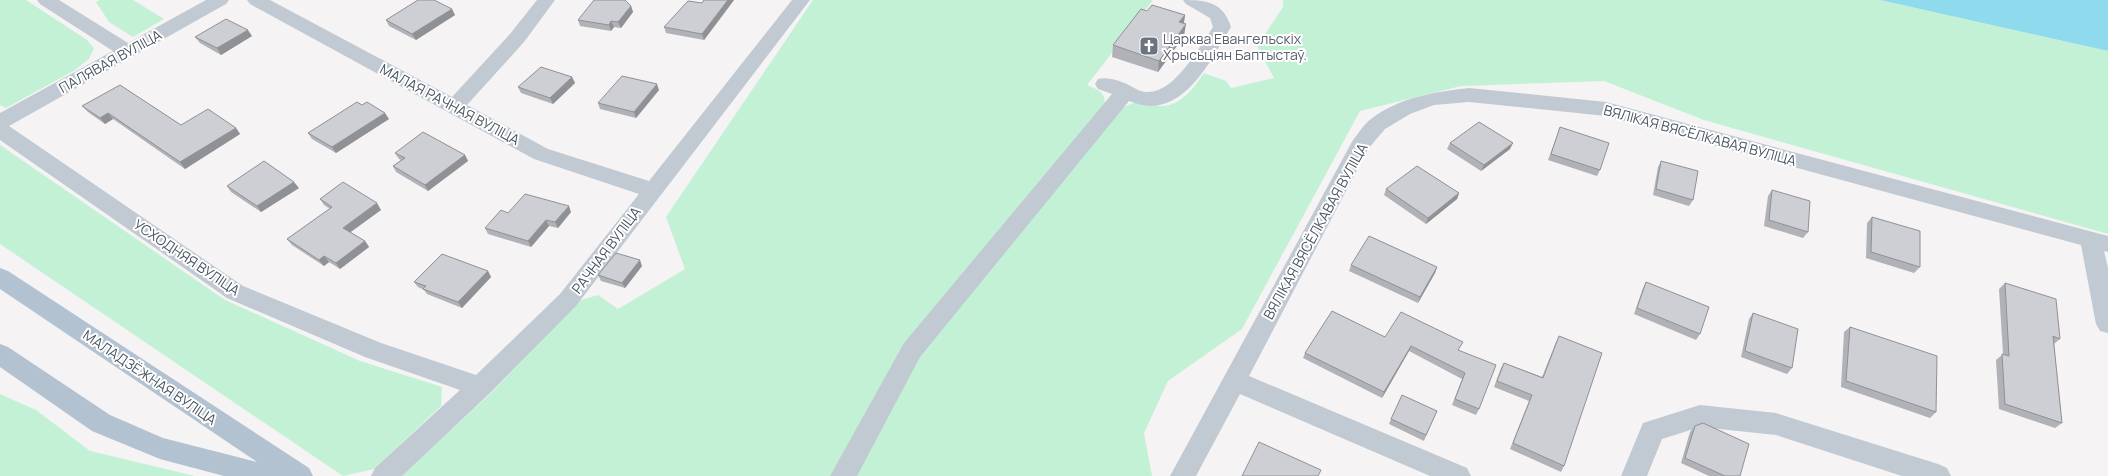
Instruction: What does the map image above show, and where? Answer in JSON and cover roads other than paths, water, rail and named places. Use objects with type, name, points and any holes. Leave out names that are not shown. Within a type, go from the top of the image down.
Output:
[{"type":"main road","name":"МАЛАДЗЁЖНАЯ ВУЛІЦА","points":[[0,277],[300,476]]},
{"type":"main road","points":[[0,354],[101,423],[160,448],[268,476]]},
{"type":"street","points":[[46,0],[128,52]]},
{"type":"street","name":"ПАЛЯВАЯ ВУЛІЦА","points":[[0,122],[220,0]]},
{"type":"street","name":"МАЛАЯ РАЧНАЯ ВУЛІЦА","points":[[256,0],[455,106],[541,154],[652,190]]},
{"type":"street","points":[[455,106],[518,38],[546,0]]},
{"type":"street","name":"РАЧНАЯ ВУЛІЦА","points":[[384,476],[480,387],[568,300],[801,0]]},
{"type":"street","points":[[843,476],[912,350],[1116,87],[1150,99],[1161,98],[1181,85],[1222,27],[1218,15],[1192,0]]},
{"type":"street","name":"ВЯЛІКАЯ ВЯСЁЛКАВАЯ ВУЛІЦА","points":[[1183,476],[1360,145],[1378,124],[1402,109],[1432,99],[1469,95],[1606,109],[2100,242]]},
{"type":"street","name":"УСХОДНЯЯ ВУЛІЦА","points":[[0,130],[235,292],[373,350],[480,387]]},
{"type":"street","points":[[2100,242],[2108,324]]},
{"type":"street","points":[[1234,381],[1458,476]]},
{"type":"street","points":[[1634,476],[1652,431],[1700,416],[1776,424],[1938,476]]},
{"type":"water","points":[[1880,0],[2108,0],[2108,51]]},
{"type":"place","name":"Царква Евангельскіх Хрысьціян Баптыстаў.","points":[[1149,46]]}]
